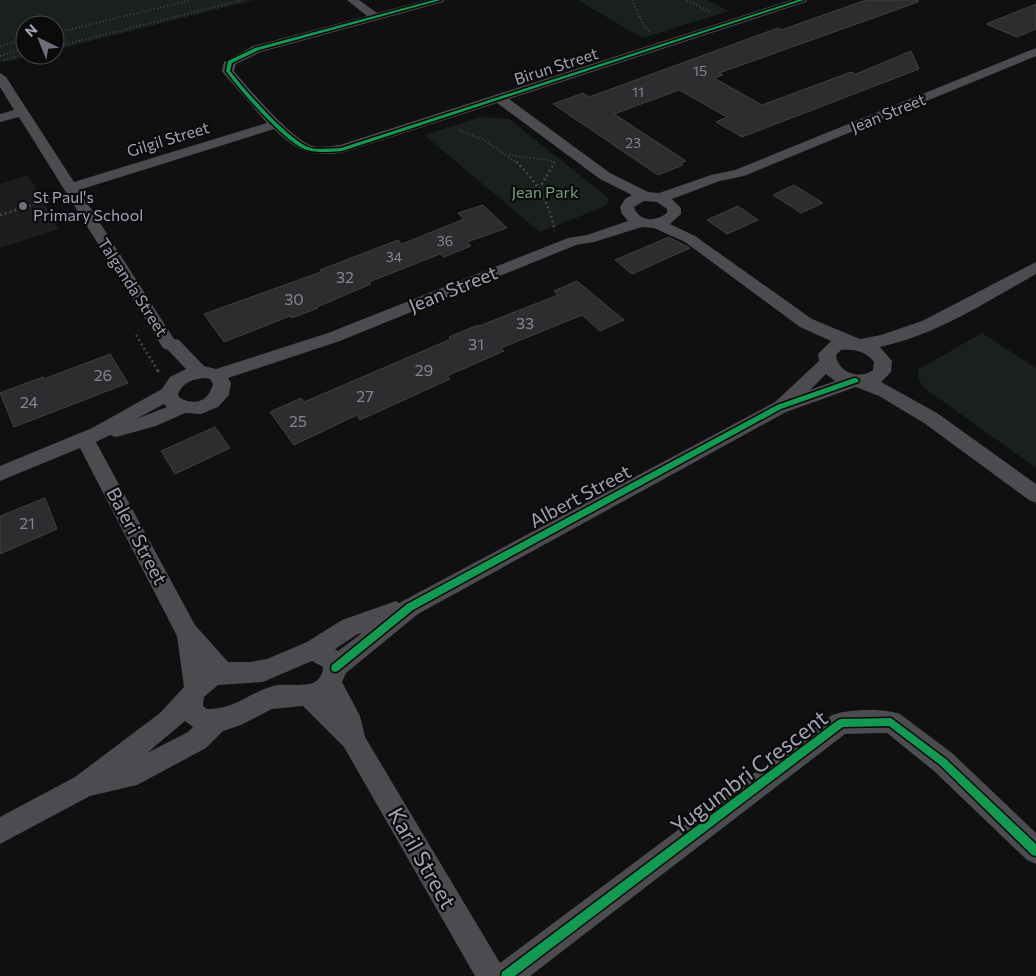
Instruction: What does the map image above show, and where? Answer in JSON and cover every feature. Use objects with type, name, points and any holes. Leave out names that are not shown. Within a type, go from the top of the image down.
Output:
[{"type":"street","points":[[352,0],[375,17]]},
{"type":"street","points":[[277,124],[228,71],[230,62],[235,58],[257,49],[439,0]]},
{"type":"street","name":"Birun Street","points":[[277,124],[298,144],[318,150],[342,149],[802,0]]},
{"type":"street","name":"Jean Street","points":[[573,241],[581,233],[628,206],[716,178],[739,173],[1036,52]]},
{"type":"street","name":"Talganda Street","points":[[0,77],[169,344],[173,344],[212,378]]},
{"type":"street","points":[[500,98],[605,176],[671,204],[673,213],[690,239]]},
{"type":"street","points":[[0,118],[22,112]]},
{"type":"street","name":"Gilgil Street","points":[[69,188],[277,124]]},
{"type":"street","name":"Jean Street","points":[[212,378],[281,366],[334,337],[573,241],[589,239],[673,213],[739,173]]},
{"type":"street","points":[[605,176],[628,206],[631,217],[690,239],[806,323],[876,353],[882,366],[935,421]]},
{"type":"street","name":"Albert Street","points":[[779,406],[827,359],[835,346],[877,343],[936,321],[1036,267]]},
{"type":"street","name":"Albert Street","points":[[0,831],[84,786],[169,721],[209,677],[222,673],[260,672],[274,668],[296,655],[312,651],[350,627],[410,607],[779,406],[877,377],[882,366],[894,350],[936,321]]},
{"type":"street","points":[[806,323],[838,374],[883,389],[935,421],[1036,495]]},
{"type":"street","name":"Talganda Street","points":[[169,344],[167,347],[175,394]]},
{"type":"street","points":[[0,474],[92,436],[130,428],[171,413],[175,394],[190,374],[212,378],[217,398],[204,406],[188,409],[175,394]]},
{"type":"street","name":"Baleri Street","points":[[92,436],[188,633],[222,673]]},
{"type":"street","name":"Albert Street","points":[[84,786],[128,776],[197,740],[217,721],[232,717],[264,700],[276,696],[308,694],[321,691],[332,676],[410,607]]},
{"type":"street","name":"Baleri Street","points":[[188,633],[193,694]]},
{"type":"street","points":[[312,651],[331,660],[332,676]]},
{"type":"street","name":"Karil Street","points":[[332,676],[340,700],[353,728],[353,739]]},
{"type":"street","points":[[193,694],[192,711],[196,716],[204,720],[217,721]]},
{"type":"street","name":"Karil Street","points":[[308,694],[353,739],[491,976]]},
{"type":"street","name":"Yugumbri Crescent","points":[[506,976],[841,724],[891,722],[943,762],[1036,851]]},
{"type":"path","points":[[65,31],[190,0]]},
{"type":"path","points":[[65,44],[242,0]]},
{"type":"path","points":[[632,0],[644,26],[651,33],[669,43]]},
{"type":"path","points":[[0,46],[15,42]]},
{"type":"path","points":[[0,56],[15,51]]},
{"type":"path","points":[[0,61],[15,57]]},
{"type":"path","points":[[436,119],[450,128],[481,139],[522,166],[548,205],[555,231]]},
{"type":"path","points":[[506,154],[555,161],[574,154]]},
{"type":"path","points":[[538,189],[555,161]]},
{"type":"path","points":[[0,215],[53,198]]},
{"type":"shaded area","name":"St Paul's Primary School","points":[[28,175],[59,229],[0,248],[0,184]]},
{"type":"green space","points":[[0,0],[254,0],[65,47],[65,15],[15,15],[15,59],[0,63]]},
{"type":"green space","points":[[578,0],[707,0],[729,11],[642,38]]},
{"type":"green space","name":"Jean Park","points":[[481,117],[509,119],[606,196],[609,202],[603,207],[540,232],[424,135]]},
{"type":"green space","points":[[982,333],[1036,368],[1036,468],[923,387],[918,377],[919,369]]},
{"type":"building","points":[[866,0],[918,0],[918,2],[719,73],[723,75],[714,78],[762,105],[851,72],[856,74],[911,51],[919,69],[742,137],[716,122],[727,117],[679,90],[614,114],[686,161],[681,163],[683,165],[658,175],[553,104],[583,93],[589,97],[778,28],[781,30]]},
{"type":"building","points":[[1036,4],[1036,29],[1017,37],[986,24]]},
{"type":"building","points":[[794,185],[823,203],[801,213],[773,195]]},
{"type":"building","points":[[483,205],[507,228],[467,242],[471,246],[444,257],[440,254],[369,282],[371,284],[318,308],[292,318],[290,316],[224,342],[204,314],[321,272],[320,270],[398,240],[402,244],[464,219],[458,213]]},
{"type":"building","points":[[738,206],[758,220],[727,234],[707,220]]},
{"type":"building","points":[[669,237],[690,248],[632,274],[615,260]]},
{"type":"building","points":[[577,281],[624,320],[600,331],[582,315],[501,348],[504,351],[447,376],[450,379],[360,420],[357,415],[294,445],[270,412],[301,398],[304,402],[451,339],[449,337],[558,295],[554,291]]},
{"type":"building","points":[[110,354],[128,383],[14,427],[0,393],[43,377],[44,379]]},
{"type":"building","points":[[215,427],[230,448],[175,474],[161,451]]},
{"type":"building","points":[[45,498],[57,529],[0,554],[0,516]]},
{"type":"cycle path","points":[[439,0],[257,49],[230,62],[228,71],[265,113],[298,143],[306,148],[315,150],[342,149],[802,0]]},
{"type":"cycle path","points":[[335,668],[410,607],[779,407],[856,380]]},
{"type":"cycle path","points":[[506,976],[841,723],[891,722],[943,762],[1036,851]]},
{"type":"place","name":"St Paul's Primary School","points":[[23,206]]}]
